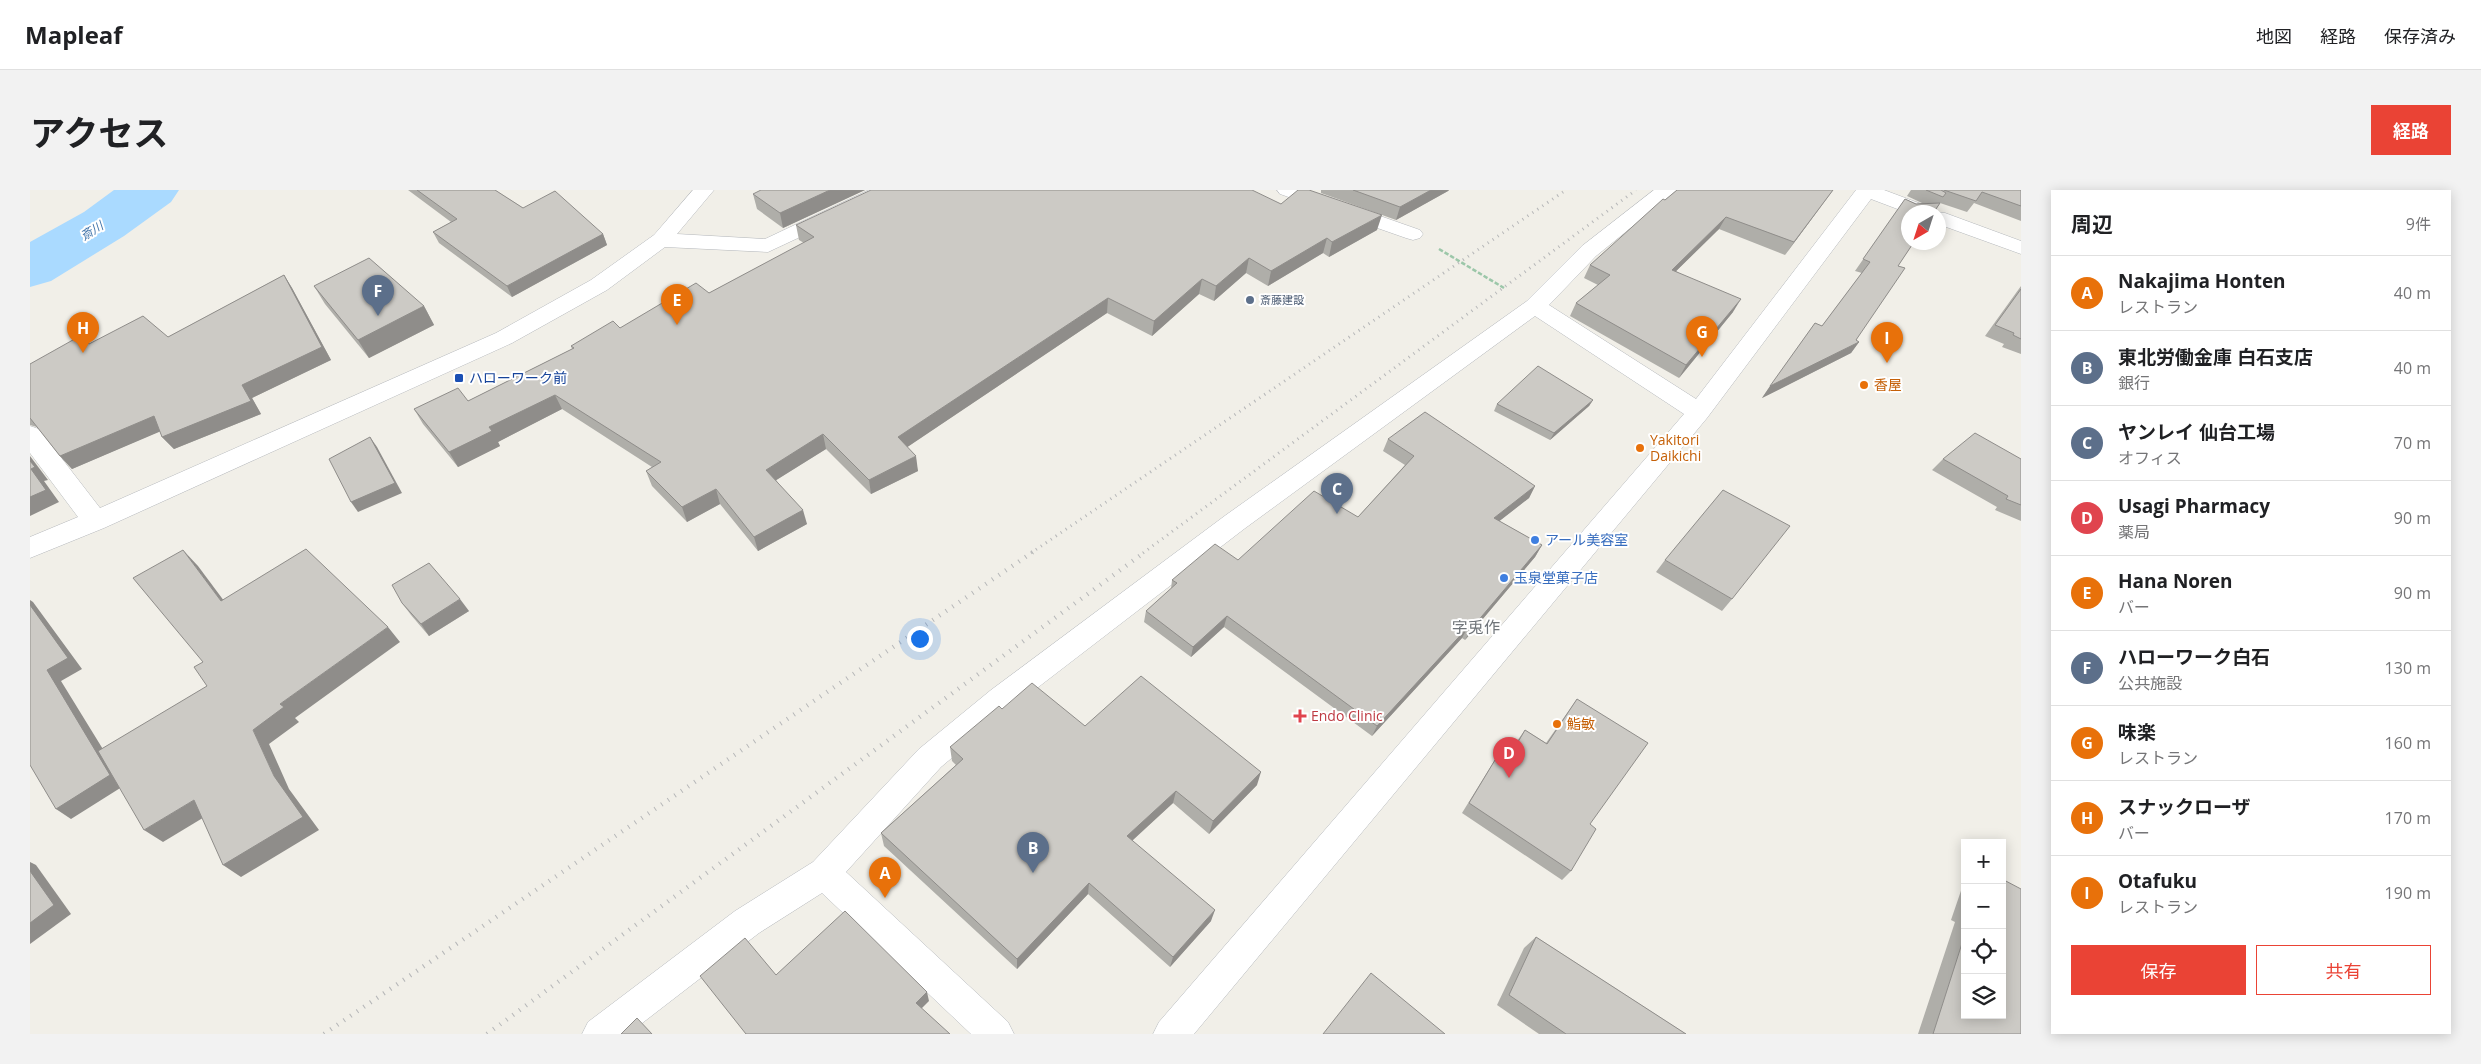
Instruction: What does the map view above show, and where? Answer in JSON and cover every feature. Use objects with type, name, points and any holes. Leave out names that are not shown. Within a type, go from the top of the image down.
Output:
[{"type":"street","points":[[30,548],[95,521],[504,338],[599,285],[661,240],[704,190]]},
{"type":"street","points":[[661,240],[768,246],[885,190]]},
{"type":"street","points":[[1287,190],[1413,234]]},
{"type":"street","points":[[600,1034],[748,922],[824,873],[930,758],[1002,699],[1235,522],[1535,306],[1589,251],[1667,190]]},
{"type":"street","points":[[1171,1034],[1699,412],[1867,190],[1907,205]]},
{"type":"street","points":[[1946,220],[2021,248]]},
{"type":"street","points":[[1535,306],[1699,412]]},
{"type":"street","points":[[30,436],[95,521]]},
{"type":"street","points":[[824,873],[996,1034]]},
{"type":"path","points":[[1413,234],[1535,306]]},
{"type":"building","points":[[417,190],[495,190],[523,208],[555,191],[603,234],[507,286],[433,232],[457,219]]},
{"type":"building","points":[[761,190],[830,190],[780,213],[753,194]]},
{"type":"building","points":[[871,190],[1252,190],[1281,204],[1298,190],[1309,190],[1382,215],[1332,242],[1327,238],[1271,271],[1249,258],[1216,286],[1202,279],[1154,321],[1108,298],[898,437],[916,456],[869,480],[823,434],[766,470],[803,510],[754,537],[716,489],[682,507],[646,471],[661,462],[555,395],[489,427],[492,431],[449,452],[414,409],[458,388],[468,401],[574,348],[571,346],[613,321],[620,328],[696,283],[709,293],[814,237],[796,225]]},
{"type":"building","points":[[1353,190],[1431,190],[1400,207]]},
{"type":"building","points":[[1677,190],[1833,190],[1794,242],[1726,217],[1672,270],[1741,299],[1686,365],[1576,303],[1610,275],[1590,265],[1663,199],[1665,200]]},
{"type":"building","points":[[1926,190],[1941,190],[1946,193],[1943,197]]},
{"type":"building","points":[[1944,190],[2021,190],[2021,206],[1982,192],[1976,201]]},
{"type":"building","points":[[1905,199],[1916,204],[1940,203],[1939,205],[1901,205],[1901,250],[1909,250],[1898,266],[1905,268],[1856,340],[1859,342],[1770,386],[1815,323],[1822,326],[1870,262],[1863,259]]},
{"type":"building","points":[[369,258],[424,306],[358,340],[314,286]]},
{"type":"building","points":[[284,275],[322,347],[242,385],[251,401],[162,437],[154,416],[60,456],[30,418],[30,364],[80,336],[89,344],[143,316],[168,337]]},
{"type":"building","points":[[2021,289],[2021,339],[2013,335],[2014,333],[1995,325]]},
{"type":"building","points":[[1538,366],[1593,400],[1554,433],[1497,404]]},
{"type":"building","points":[[1425,412],[1535,486],[1494,518],[1542,545],[1471,629],[1468,627],[1377,726],[1227,616],[1193,647],[1146,611],[1177,583],[1172,580],[1215,544],[1238,560],[1314,491],[1358,517],[1414,456],[1388,439]]},
{"type":"building","points":[[1975,433],[2021,459],[2021,505],[2006,499],[2008,496],[1943,459]]},
{"type":"building","points":[[370,437],[395,483],[351,502],[329,459]]},
{"type":"building","points":[[30,461],[35,467],[31,469],[46,490],[30,497]]},
{"type":"building","points":[[1723,490],[1790,526],[1732,599],[1665,560]]},
{"type":"building","points":[[306,549],[388,627],[280,704],[284,707],[253,730],[274,776],[303,817],[223,865],[194,800],[144,830],[98,751],[207,686],[194,667],[203,662],[133,578],[183,550],[221,601]]},
{"type":"building","points":[[429,563],[460,599],[421,624],[402,603],[392,585]]},
{"type":"building","points":[[30,605],[68,658],[47,670],[110,775],[56,809],[30,765]]},
{"type":"building","points":[[1141,676],[1261,772],[1213,821],[1176,791],[1127,836],[1215,910],[1173,957],[1089,883],[1017,959],[881,833],[963,759],[950,747],[999,706],[1002,709],[1032,683],[1085,726]]},
{"type":"building","points":[[1577,699],[1648,743],[1590,824],[1596,829],[1571,871],[1469,803],[1495,760],[1504,766],[1525,730],[1547,744]]},
{"type":"building","points":[[30,871],[54,905],[30,923]]},
{"type":"building","points":[[2006,881],[2021,889],[2021,1034],[1933,1034],[1961,946],[1961,1019],[2006,1019]]},
{"type":"building","points":[[845,911],[927,992],[916,1003],[950,1034],[746,1034],[700,976],[745,938],[776,975]]},
{"type":"building","points":[[1536,937],[1686,1034],[1566,1034],[1509,995]]},
{"type":"building","points":[[1371,973],[1445,1034],[1323,1034]]},
{"type":"building","points":[[637,1018],[652,1034],[621,1034]]},
{"type":"waterway","name":"斎川","points":[[30,268],[104,224],[151,190]]},
{"type":"railway","points":[[1031,553],[1566,190]]},
{"type":"railway","points":[[1143,553],[1636,190]]},
{"type":"railway","points":[[324,1034],[1033,552]]},
{"type":"railway","points":[[487,1034],[1145,552]]},
{"type":"place","name":"斎藤建設","points":[[1250,300]]},
{"type":"place","name":"ハローワーク白石","points":[[378,316]]},
{"type":"place","name":"Hana Noren","points":[[677,325]]},
{"type":"place","name":"スナックローザ","points":[[83,353]]},
{"type":"place","name":"味楽","points":[[1702,357]]},
{"type":"place","name":"Otafuku","points":[[1887,363]]},
{"type":"place","name":"ハローワーク前","points":[[459,378]]},
{"type":"place","name":"香屋","points":[[1864,385]]},
{"type":"place","name":"Yakitori Daikichi","points":[[1640,448]]},
{"type":"place","name":"ヤンレイ 仙台工場","points":[[1337,514]]},
{"type":"place","name":"アール美容室","points":[[1535,540]]},
{"type":"place","name":"玉泉堂菓子店","points":[[1504,578]]},
{"type":"place","name":"Endo Clinic","points":[[1300,716]]},
{"type":"place","name":"鮨敏","points":[[1557,724]]},
{"type":"place","name":"Usagi Pharmacy","points":[[1509,778]]},
{"type":"place","name":"東北労働金庫 白石支店","points":[[1033,873]]},
{"type":"place","name":"Nakajima Honten","points":[[885,898]]},
{"type":"district","name":"字兎作","points":[[1476,627]]}]
